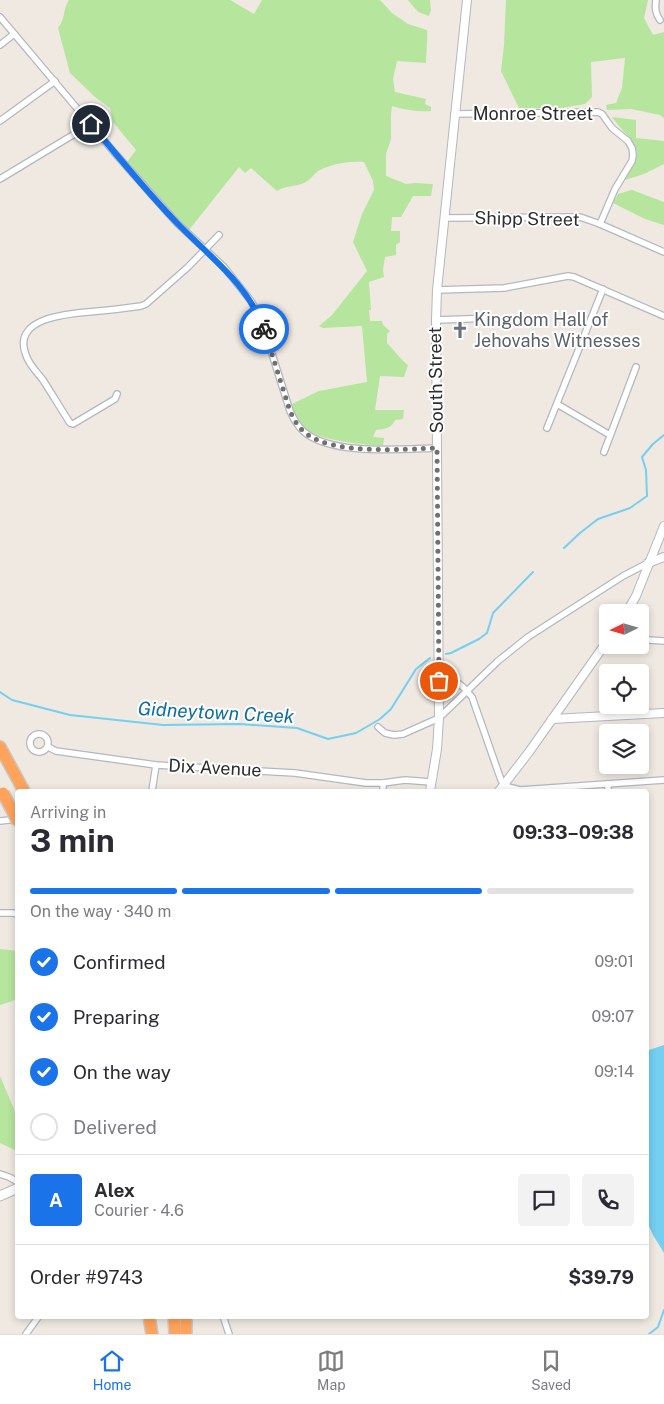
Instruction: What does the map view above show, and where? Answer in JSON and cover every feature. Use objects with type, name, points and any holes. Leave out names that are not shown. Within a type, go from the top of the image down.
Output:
[{"type":"highway","points":[[0,747],[23,789]]},
{"type":"highway","points":[[1,791],[15,816]]},
{"type":"highway","points":[[150,1319],[154,1334]]},
{"type":"highway","points":[[154,1319],[154,1334]]},
{"type":"highway","points":[[174,1319],[175,1334]]},
{"type":"highway","points":[[186,1319],[186,1334]]},
{"type":"main road","points":[[0,1196],[15,1189]]},
{"type":"street","name":"South Street","points":[[430,789],[437,749],[439,718],[437,290],[466,0]]},
{"type":"street","points":[[656,0],[655,9],[660,20]]},
{"type":"street","points":[[0,17],[178,223],[236,281],[251,301],[261,319],[290,411],[302,430],[319,440],[346,448],[373,450],[437,448]]},
{"type":"street","points":[[0,45],[14,34]]},
{"type":"street","points":[[0,120],[54,81]]},
{"type":"street","name":"Monroe Street","points":[[454,114],[553,112],[598,112],[602,114],[612,128],[628,141],[633,154],[632,161],[615,189],[600,224]]},
{"type":"street","points":[[0,179],[91,124]]},
{"type":"street","name":"Shipp Street","points":[[444,218],[580,217],[664,252]]},
{"type":"street","points":[[117,394],[115,399],[107,404],[73,424],[70,423],[26,357],[24,340],[26,334],[34,325],[59,315],[146,304],[206,250],[219,235]]},
{"type":"street","points":[[437,290],[504,288],[568,276],[664,316]]},
{"type":"street","points":[[548,428],[602,289]]},
{"type":"street","points":[[436,320],[495,318]]},
{"type":"street","points":[[604,452],[636,367]]},
{"type":"street","points":[[557,404],[610,435]]},
{"type":"street","points":[[632,604],[664,526]]},
{"type":"street","points":[[378,727],[385,733],[394,736],[439,718],[498,661],[528,637],[623,576],[664,557]]},
{"type":"street","points":[[649,640],[664,641]]},
{"type":"street","points":[[500,789],[599,653]]},
{"type":"street","points":[[439,669],[467,690],[472,697],[501,780],[512,789]]},
{"type":"street","points":[[552,719],[664,713]]},
{"type":"street","name":"Dix Avenue","points":[[48,747],[56,751],[156,765],[295,773],[366,783],[405,780],[431,782]]},
{"type":"street","points":[[152,789],[156,765]]},
{"type":"street","points":[[535,789],[664,780]]},
{"type":"street","points":[[383,783],[383,789]]},
{"type":"street","points":[[608,784],[608,789]]},
{"type":"street","points":[[0,821],[15,821]]},
{"type":"street","points":[[0,913],[15,913]]},
{"type":"street","points":[[0,1174],[15,1180]]},
{"type":"street","points":[[26,1334],[37,1319]]},
{"type":"street","points":[[224,1319],[229,1334]]},
{"type":"green space","points":[[69,0],[230,0],[254,14],[262,0],[380,0],[392,13],[408,24],[427,30],[426,63],[397,61],[393,79],[395,92],[426,99],[425,104],[431,107],[431,111],[402,109],[392,106],[391,139],[386,154],[386,176],[406,184],[433,184],[431,196],[413,196],[401,217],[392,217],[391,231],[400,231],[400,242],[396,245],[396,255],[385,257],[384,277],[369,282],[370,321],[382,321],[383,325],[390,331],[387,334],[387,343],[408,365],[404,377],[380,376],[375,410],[404,410],[403,419],[395,420],[388,428],[376,430],[373,437],[384,438],[383,446],[346,442],[317,435],[300,423],[295,415],[292,404],[319,391],[367,382],[362,326],[323,328],[319,326],[332,315],[367,271],[353,242],[362,214],[374,190],[373,181],[364,162],[329,166],[318,171],[306,182],[277,191],[251,168],[245,173],[239,167],[189,230],[149,189],[127,162],[136,150],[113,122],[110,108],[95,97],[70,73],[58,28],[62,22]]},
{"type":"green space","points":[[408,0],[430,0],[431,10],[429,16],[418,12]]},
{"type":"green space","points":[[506,0],[648,0],[644,18],[653,35],[664,32],[664,118],[660,115],[631,109],[607,110],[606,105],[616,103],[622,88],[625,58],[591,62],[592,97],[585,104],[562,108],[519,108],[501,71]]},
{"type":"green space","points":[[612,117],[636,120],[636,138],[664,141],[664,164],[644,174],[625,180],[636,160],[637,150]]},
{"type":"green space","points":[[632,190],[664,202],[664,225],[645,219],[613,203],[618,194]]},
{"type":"green space","points":[[0,949],[15,951],[15,1000],[0,1005]]},
{"type":"green space","points":[[0,1076],[14,1109],[15,1150],[0,1143]]},
{"type":"water","points":[[664,1045],[664,1253],[649,1226],[649,1050]]},
{"type":"waterway","name":"Gidneytown Creek","points":[[564,548],[598,519],[630,508],[647,496],[646,470],[642,457],[664,435]]},
{"type":"waterway","name":"Gidneytown Creek","points":[[446,654],[479,639],[487,633],[493,613],[533,572]]},
{"type":"waterway","name":"Gidneytown Creek","points":[[0,692],[12,700],[70,715],[163,725],[239,724],[297,728],[328,739],[356,733],[380,719],[391,709],[416,669],[430,658]]},
{"type":"waterway","points":[[649,1334],[658,1327],[664,1310]]},
{"type":"way so far","points":[[264,329],[290,411],[302,430],[307,434],[319,440],[346,448],[373,450],[437,448],[439,681]]},
{"type":"place","name":"Kingdom Hall of Jehovahs Witnesses","points":[[460,330]]},
{"type":"route","points":[[91,124],[178,223],[236,281],[251,301],[264,329]]}]
